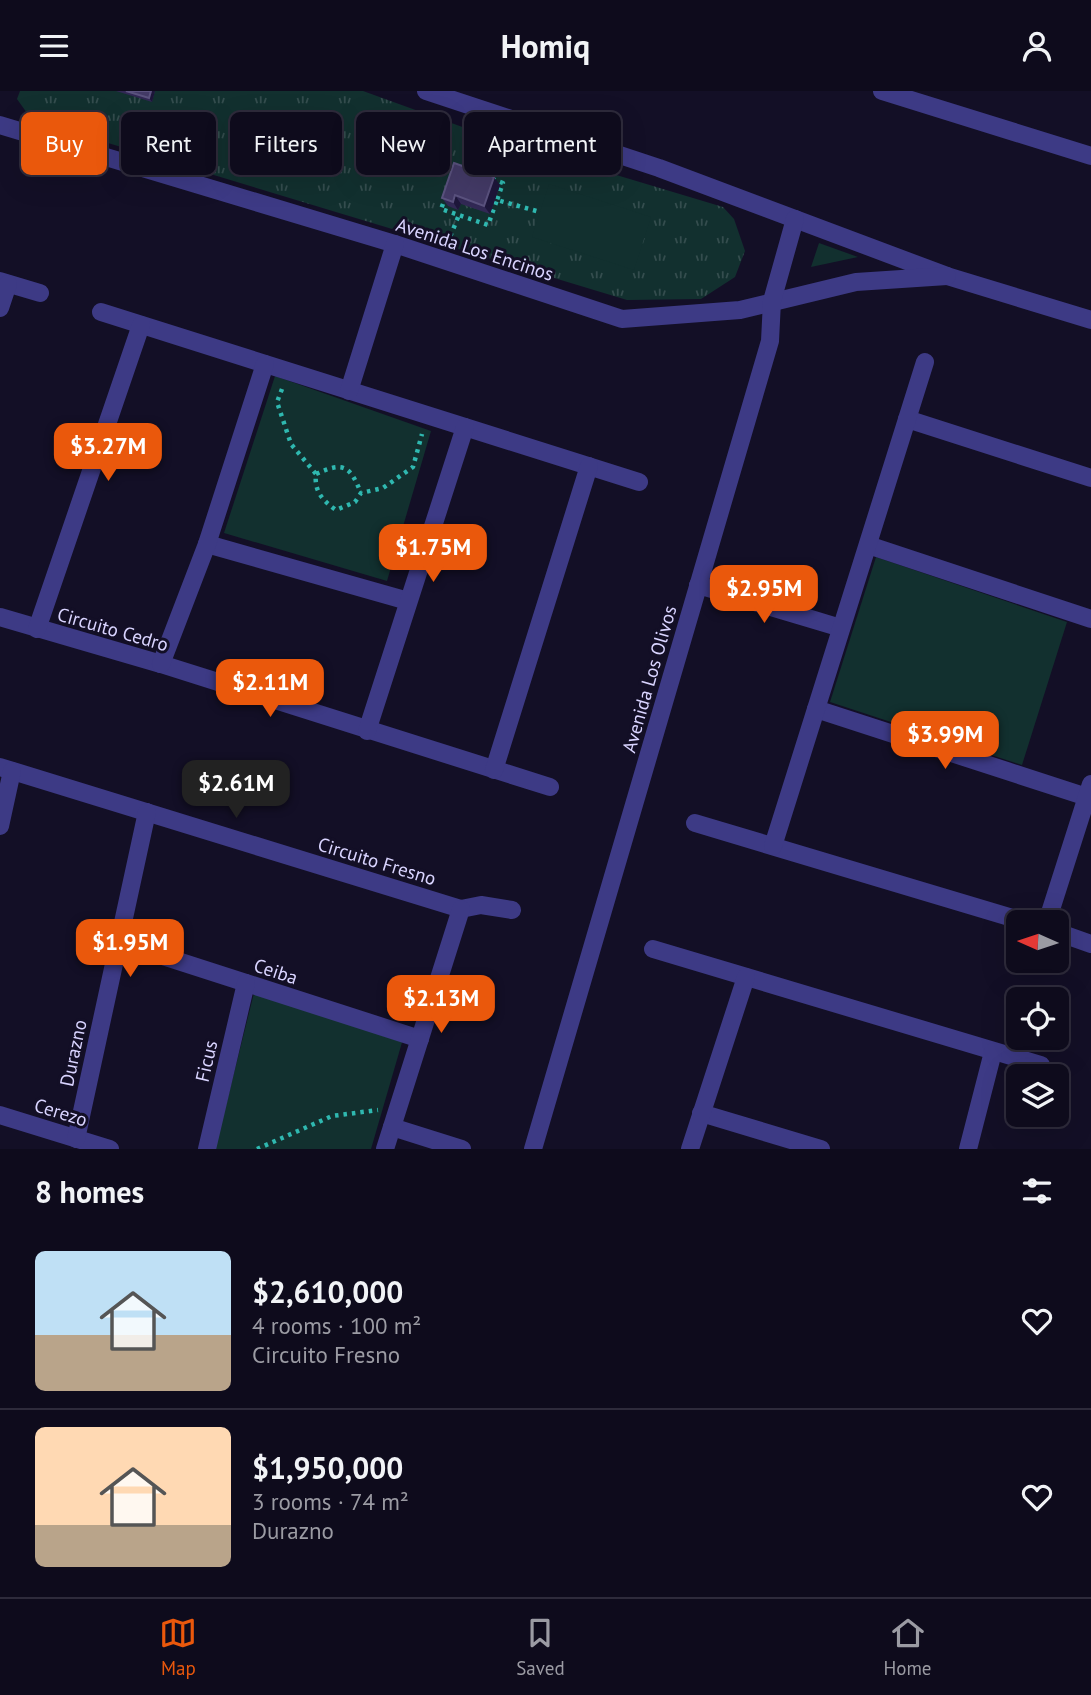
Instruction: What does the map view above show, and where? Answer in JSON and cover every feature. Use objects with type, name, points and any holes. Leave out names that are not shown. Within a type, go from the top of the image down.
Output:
[{"type":"street","name":"Avenida Los Encinos","points":[[426,91],[492,112]]},
{"type":"street","points":[[882,91],[931,98],[1091,156]]},
{"type":"street","name":"Avenida Los Encinos","points":[[0,125],[395,244],[622,319],[740,310],[856,282],[947,276]]},
{"type":"street","name":"Avenida Los Encinos","points":[[621,154],[947,276],[1091,320]]},
{"type":"street","name":"Avenida Los Olivos","points":[[533,1149],[770,341],[772,301],[795,219]]},
{"type":"street","points":[[349,391],[395,244]]},
{"type":"street","points":[[0,308],[4,282],[40,293]]},
{"type":"street","points":[[101,312],[639,482]]},
{"type":"street","points":[[37,629],[141,325]]},
{"type":"street","points":[[774,846],[925,362]]},
{"type":"street","points":[[161,664],[207,544],[265,364]]},
{"type":"street","points":[[907,419],[1091,478]]},
{"type":"street","points":[[367,731],[465,427]]},
{"type":"street","points":[[494,770],[589,466]]},
{"type":"street","points":[[207,544],[408,601]]},
{"type":"street","points":[[868,545],[1091,619]]},
{"type":"street","points":[[698,585],[841,628]]},
{"type":"street","name":"Circuito Cedro","points":[[0,617],[161,664],[550,787]]},
{"type":"street","points":[[816,709],[1089,790],[1050,910]]},
{"type":"street","points":[[0,826],[6,769]]},
{"type":"street","name":"Circuito Fresno","points":[[6,769],[461,909],[481,905],[512,910]]},
{"type":"street","name":"Durazno","points":[[76,1139],[147,812]]},
{"type":"street","points":[[695,823],[1006,916]]},
{"type":"street","points":[[385,1149],[461,909]]},
{"type":"street","points":[[1069,936],[1091,944]]},
{"type":"street","name":"Ceiba","points":[[119,942],[420,1039]]},
{"type":"street","points":[[653,949],[1037,1064]]},
{"type":"street","points":[[690,1149],[746,977]]},
{"type":"street","name":"Ficus","points":[[207,1149],[246,983]]},
{"type":"street","points":[[968,1149],[993,1052]]},
{"type":"street","points":[[701,1113],[821,1149]]},
{"type":"street","name":"Cerezo","points":[[0,1115],[110,1149]]},
{"type":"street","points":[[392,1127],[462,1149]]},
{"type":"path","points":[[449,188],[441,209],[488,225],[503,183],[479,175]]},
{"type":"path","points":[[497,200],[540,212]]},
{"type":"path","points":[[440,260],[458,215]]},
{"type":"path","points":[[284,384],[277,402],[291,445],[316,474]]},
{"type":"path","points":[[316,474],[314,486],[324,502],[335,510],[355,502],[361,493],[383,488],[412,467],[423,430]]},
{"type":"path","points":[[316,474],[331,467],[343,467],[353,472],[361,493]]},
{"type":"path","points":[[257,1149],[332,1116],[398,1108]]},
{"type":"green space","points":[[20,91],[363,91],[421,112],[356,112],[356,175],[450,175],[450,123],[464,128],[464,175],[616,175],[723,207],[734,219],[745,251],[735,277],[701,299],[627,300],[214,175],[216,175],[216,112],[121,112],[121,147],[107,143],[107,112],[26,112],[17,99]]},
{"type":"green space","points":[[549,184],[651,217],[634,270],[532,237]]},
{"type":"green space","points":[[819,243],[858,257],[811,267]]},
{"type":"green space","points":[[275,376],[431,431],[387,581],[224,533]]},
{"type":"green space","points":[[876,557],[1067,622],[1022,765],[830,702]]},
{"type":"green space","points":[[254,993],[403,1039],[371,1149],[215,1149]]},
{"type":"building","points":[[126,91],[151,91],[149,98]]},
{"type":"building","points":[[454,163],[464,166],[464,175],[494,177],[484,206],[455,195],[453,202],[442,198]]}]
